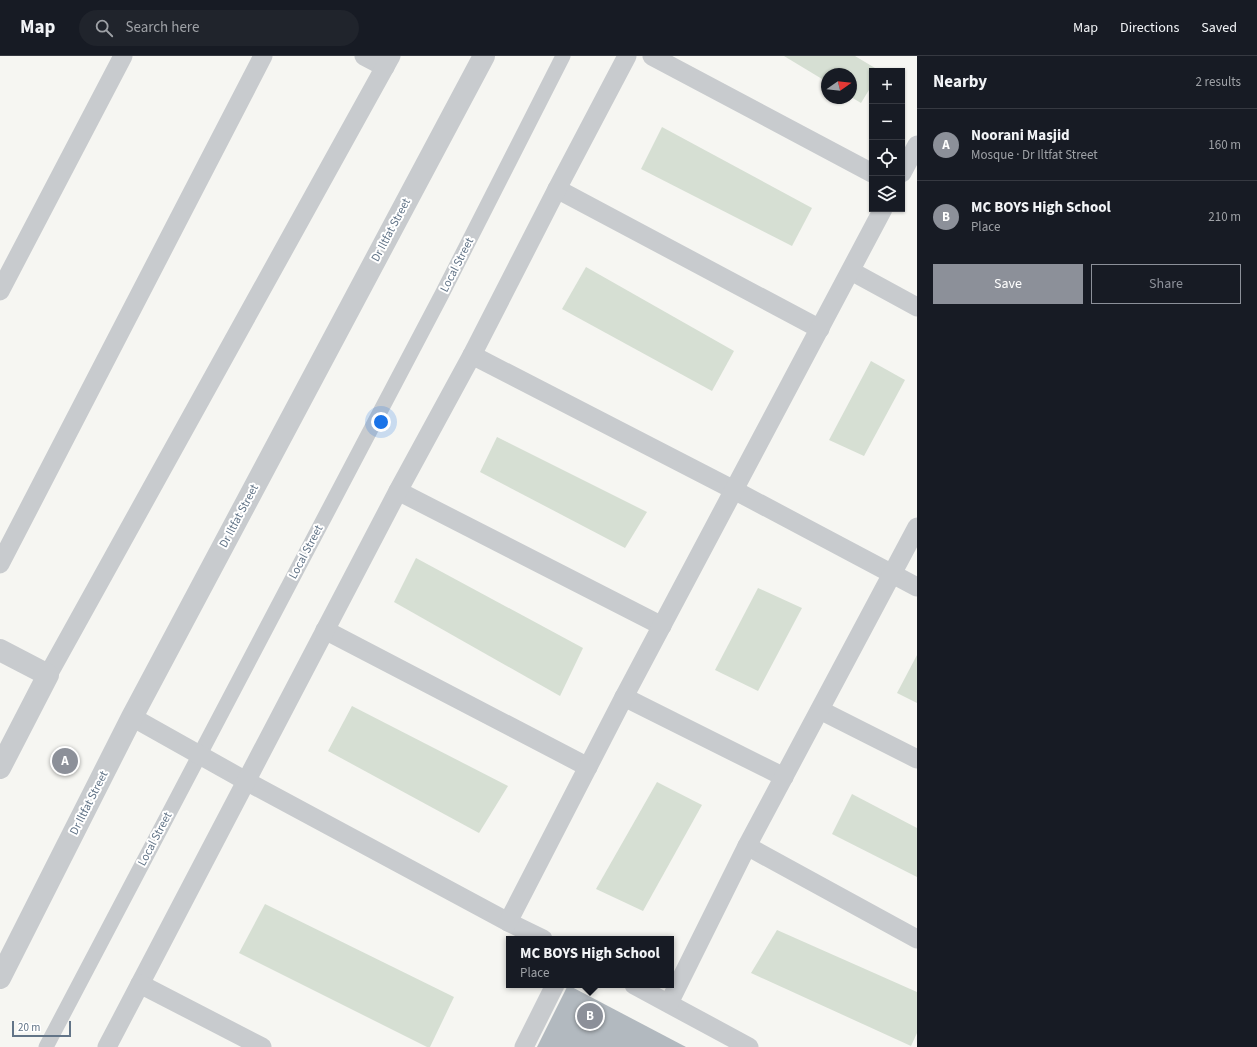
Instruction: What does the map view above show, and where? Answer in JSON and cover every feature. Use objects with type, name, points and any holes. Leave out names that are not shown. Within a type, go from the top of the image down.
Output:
[{"type":"street","points":[[0,291],[123,56]]},
{"type":"street","points":[[0,564],[263,56]]},
{"type":"street","points":[[0,768],[48,675],[388,61],[364,56]]},
{"type":"street","name":"Dr Iltfat Street","points":[[0,978],[132,717],[484,56]]},
{"type":"street","name":"Local Street","points":[[46,1047],[442,294],[563,56]]},
{"type":"street","points":[[107,1047],[398,491],[472,355],[556,189],[627,56]]},
{"type":"street","points":[[652,56],[869,171]]},
{"type":"street","points":[[905,168],[917,145]]},
{"type":"street","points":[[556,189],[820,329]]},
{"type":"street","points":[[508,922],[624,697],[881,212]]},
{"type":"street","points":[[850,271],[917,307]]},
{"type":"street","points":[[472,355],[734,490],[917,587]]},
{"type":"street","points":[[398,491],[662,626]]},
{"type":"street","points":[[669,1003],[747,846],[917,527]]},
{"type":"street","points":[[325,630],[588,767]]},
{"type":"street","points":[[0,650],[48,675]]},
{"type":"street","points":[[624,697],[784,777]]},
{"type":"street","points":[[820,710],[917,759]]},
{"type":"street","points":[[132,717],[246,781],[508,922],[537,936]]},
{"type":"street","points":[[747,846],[917,940]]},
{"type":"street","points":[[140,984],[262,1047]]},
{"type":"street","points":[[524,1047],[554,988]]},
{"type":"street","points":[[640,988],[749,1047]]},
{"type":"shaded area","points":[[784,56],[855,56],[875,68],[869,68],[869,90],[861,103],[857,101],[857,68],[821,68],[821,78]]},
{"type":"shaded area","points":[[662,127],[812,208],[792,246],[641,169]]},
{"type":"shaded area","points":[[586,267],[734,351],[712,391],[562,309]]},
{"type":"shaded area","points":[[871,361],[905,380],[864,456],[829,440]]},
{"type":"shaded area","points":[[497,437],[647,512],[625,548],[480,472]]},
{"type":"shaded area","points":[[416,558],[583,648],[560,696],[394,602]]},
{"type":"shaded area","points":[[758,588],[802,608],[758,691],[715,670]]},
{"type":"shaded area","points":[[917,655],[917,703],[897,693]]},
{"type":"shaded area","points":[[352,706],[508,786],[479,833],[328,751]]},
{"type":"shaded area","points":[[657,782],[702,805],[643,911],[596,889]]},
{"type":"shaded area","points":[[852,794],[917,828],[917,877],[832,834]]},
{"type":"shaded area","points":[[265,904],[454,997],[430,1047],[427,1047],[239,953]]},
{"type":"shaded area","points":[[777,930],[917,992],[917,1033],[911,1046],[751,973]]},
{"type":"building","points":[[566,988],[574,988],[686,1047],[537,1047]]},
{"type":"place","name":"Noorani Masjid","points":[[65,761]]},
{"type":"place","name":"MC BOYS High School","points":[[590,1016]]}]
